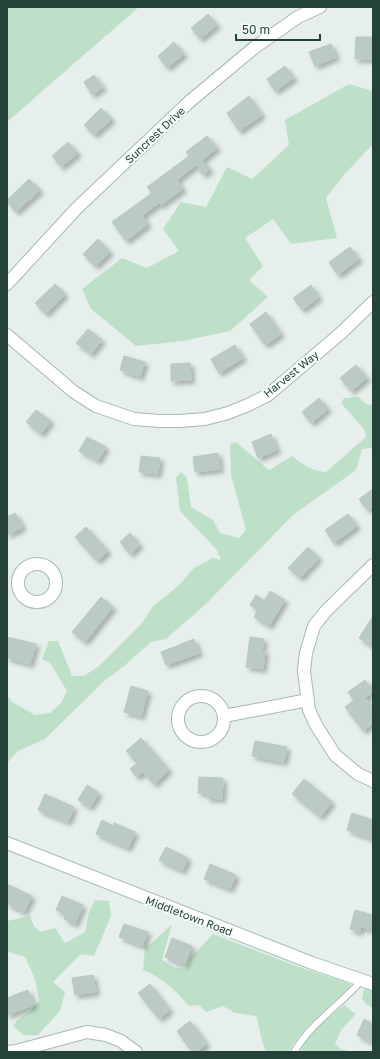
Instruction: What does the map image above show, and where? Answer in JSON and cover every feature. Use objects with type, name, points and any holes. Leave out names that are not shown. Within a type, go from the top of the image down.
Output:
[{"type":"street","name":"Suncrest Drive","points":[[7,284],[77,208],[189,102],[255,47],[298,17],[320,7]]},
{"type":"street","name":"Harvest Way","points":[[7,335],[74,392],[96,406],[134,419],[159,422],[180,422],[205,419],[228,413],[248,405],[268,394],[341,333],[373,302]]},
{"type":"street","points":[[373,566],[326,611],[314,626],[306,653],[304,671],[309,710],[316,725],[335,755],[358,774],[373,781]]},
{"type":"street","points":[[224,716],[308,700]]},
{"type":"street","name":"Middletown Road","points":[[7,844],[312,963],[367,982]]},
{"type":"street","points":[[7,1052],[16,1051],[86,1032],[106,1035],[121,1041],[136,1052]]},
{"type":"lane","points":[[294,1052],[300,1041],[309,1031],[346,997],[367,982]]},
{"type":"green space","points":[[7,7],[139,7],[7,122]]},
{"type":"green space","points":[[349,84],[373,91],[373,144],[343,176],[326,198],[337,238],[291,244],[273,219],[245,238],[263,266],[249,280],[268,297],[230,331],[183,341],[136,346],[91,309],[82,289],[122,258],[147,268],[179,251],[163,229],[181,202],[206,207],[227,167],[252,179],[289,145],[285,120]]},
{"type":"green space","points":[[358,397],[368,405],[373,404],[373,448],[362,449],[356,470],[293,515],[205,605],[166,639],[151,642],[123,667],[104,681],[45,739],[18,751],[7,763],[7,695],[12,702],[35,715],[50,713],[61,703],[67,691],[50,663],[42,659],[49,641],[58,641],[72,676],[84,676],[99,666],[142,623],[153,606],[177,587],[194,568],[213,558],[221,560],[217,550],[180,511],[176,478],[181,472],[187,478],[191,507],[213,520],[220,533],[239,538],[246,530],[231,475],[230,444],[236,442],[269,470],[292,456],[312,469],[326,472],[366,437],[364,429],[341,403],[344,398]]},
{"type":"green space","points":[[95,900],[109,901],[111,916],[94,956],[81,954],[53,982],[65,992],[60,1011],[38,1035],[24,1035],[13,1026],[17,1020],[30,1011],[39,1001],[35,979],[25,957],[7,950],[7,921],[30,916],[34,926],[40,932],[55,928],[65,943],[85,932],[89,912]]},
{"type":"green space","points":[[172,924],[162,960],[174,967],[186,969],[190,958],[213,934],[296,966],[351,984],[306,1029],[288,1052],[266,1052],[256,1016],[235,1013],[223,1006],[206,1012],[199,1005],[189,1006],[168,985],[157,977],[143,970],[145,947],[152,943]]},
{"type":"green space","points":[[364,988],[373,991],[373,1008],[367,1005],[362,999]]},
{"type":"green space","points":[[344,1005],[356,1014],[341,1030],[335,1044],[341,1049],[352,1052],[300,1052],[306,1040],[320,1025]]},
{"type":"building","points":[[208,14],[217,25],[200,39],[191,28]]},
{"type":"building","points":[[356,37],[373,37],[373,59],[355,59]]},
{"type":"building","points":[[174,42],[184,54],[167,68],[158,56]]},
{"type":"building","points":[[331,44],[336,57],[315,66],[309,52]]},
{"type":"building","points":[[285,66],[294,78],[275,91],[267,79]]},
{"type":"building","points":[[94,75],[103,87],[92,95],[84,82]]},
{"type":"building","points":[[249,96],[262,115],[239,131],[227,113]]},
{"type":"building","points":[[101,108],[112,119],[94,135],[84,125]]},
{"type":"building","points":[[207,136],[217,148],[202,160],[210,169],[203,175],[196,165],[177,180],[183,189],[161,205],[159,203],[142,216],[148,224],[126,241],[112,222],[152,193],[147,187],[189,156],[186,152]]},
{"type":"building","points":[[68,142],[78,153],[61,167],[52,156]]},
{"type":"building","points":[[29,179],[40,190],[16,212],[7,200]]},
{"type":"building","points":[[98,239],[110,252],[95,266],[83,254]]},
{"type":"building","points":[[350,247],[359,259],[338,275],[329,262]]},
{"type":"building","points":[[55,284],[65,294],[46,314],[35,303]]},
{"type":"building","points":[[311,285],[319,297],[302,310],[293,298]]},
{"type":"building","points":[[266,312],[281,334],[265,345],[250,324]]},
{"type":"building","points":[[88,329],[102,340],[91,354],[76,343]]},
{"type":"building","points":[[235,345],[243,358],[219,373],[211,359]]},
{"type":"building","points":[[124,356],[145,362],[140,377],[120,370]]},
{"type":"building","points":[[190,363],[191,380],[171,381],[171,364]]},
{"type":"building","points":[[356,365],[367,378],[351,391],[340,378]]},
{"type":"building","points":[[319,398],[328,409],[311,423],[302,412]]},
{"type":"building","points":[[36,410],[51,421],[41,434],[26,422]]},
{"type":"building","points":[[271,434],[277,450],[258,458],[252,442]]},
{"type":"building","points":[[87,437],[106,447],[98,461],[79,451]]},
{"type":"building","points":[[218,453],[220,469],[195,472],[193,457]]},
{"type":"building","points":[[141,456],[160,458],[158,474],[139,472]]},
{"type":"building","points":[[373,489],[373,506],[367,510],[359,499]]},
{"type":"building","points":[[15,513],[23,527],[7,535],[7,517]]},
{"type":"building","points":[[348,514],[357,526],[334,543],[325,530]]},
{"type":"building","points":[[86,527],[108,551],[97,561],[75,537]]},
{"type":"building","points":[[130,533],[140,545],[130,554],[120,542]]},
{"type":"building","points":[[308,547],[319,558],[300,578],[288,568]]},
{"type":"building","points":[[270,591],[285,600],[269,626],[254,617],[258,610],[250,605],[256,595],[264,601]]},
{"type":"building","points":[[101,597],[113,607],[85,642],[72,632]]},
{"type":"building","points":[[373,616],[373,647],[359,638]]},
{"type":"building","points":[[7,637],[36,644],[30,664],[7,658]]},
{"type":"building","points":[[250,637],[264,639],[262,651],[265,651],[263,669],[246,667]]},
{"type":"building","points":[[194,639],[199,653],[166,665],[161,652]]},
{"type":"building","points":[[365,680],[373,691],[365,698],[373,708],[373,723],[363,731],[345,707],[354,700],[348,692]]},
{"type":"building","points":[[131,686],[148,691],[141,716],[124,712]]},
{"type":"building","points":[[141,738],[169,770],[154,784],[143,772],[137,777],[130,769],[137,763],[126,751]]},
{"type":"building","points":[[255,741],[287,747],[284,762],[252,756]]},
{"type":"building","points":[[199,777],[223,778],[222,799],[207,798],[207,793],[198,793]]},
{"type":"building","points":[[304,779],[332,802],[320,817],[292,794]]},
{"type":"building","points":[[87,785],[99,793],[90,807],[78,800]]},
{"type":"building","points":[[45,794],[74,807],[68,822],[38,810]]},
{"type":"building","points":[[352,813],[373,820],[373,839],[347,830]]},
{"type":"building","points":[[102,820],[113,826],[114,823],[135,832],[128,848],[96,834]]},
{"type":"building","points":[[166,847],[188,858],[182,871],[159,860]]},
{"type":"building","points":[[210,864],[236,875],[230,889],[204,879]]},
{"type":"building","points":[[7,884],[32,896],[24,912],[7,904]]},
{"type":"building","points":[[62,896],[83,905],[75,924],[64,919],[66,914],[56,910]]},
{"type":"building","points":[[355,910],[373,915],[373,930],[361,927],[359,932],[350,929]]},
{"type":"building","points":[[124,924],[148,932],[142,946],[119,937]]},
{"type":"building","points":[[172,938],[192,946],[184,965],[165,957]]},
{"type":"building","points":[[93,975],[96,992],[75,995],[72,978]]},
{"type":"building","points":[[150,984],[170,1010],[159,1019],[138,993]]},
{"type":"building","points":[[28,990],[34,1005],[7,1015],[7,998]]},
{"type":"building","points":[[364,1019],[373,1024],[373,1043],[357,1035]]},
{"type":"building","points":[[190,1021],[207,1044],[195,1052],[192,1052],[177,1031]]}]
